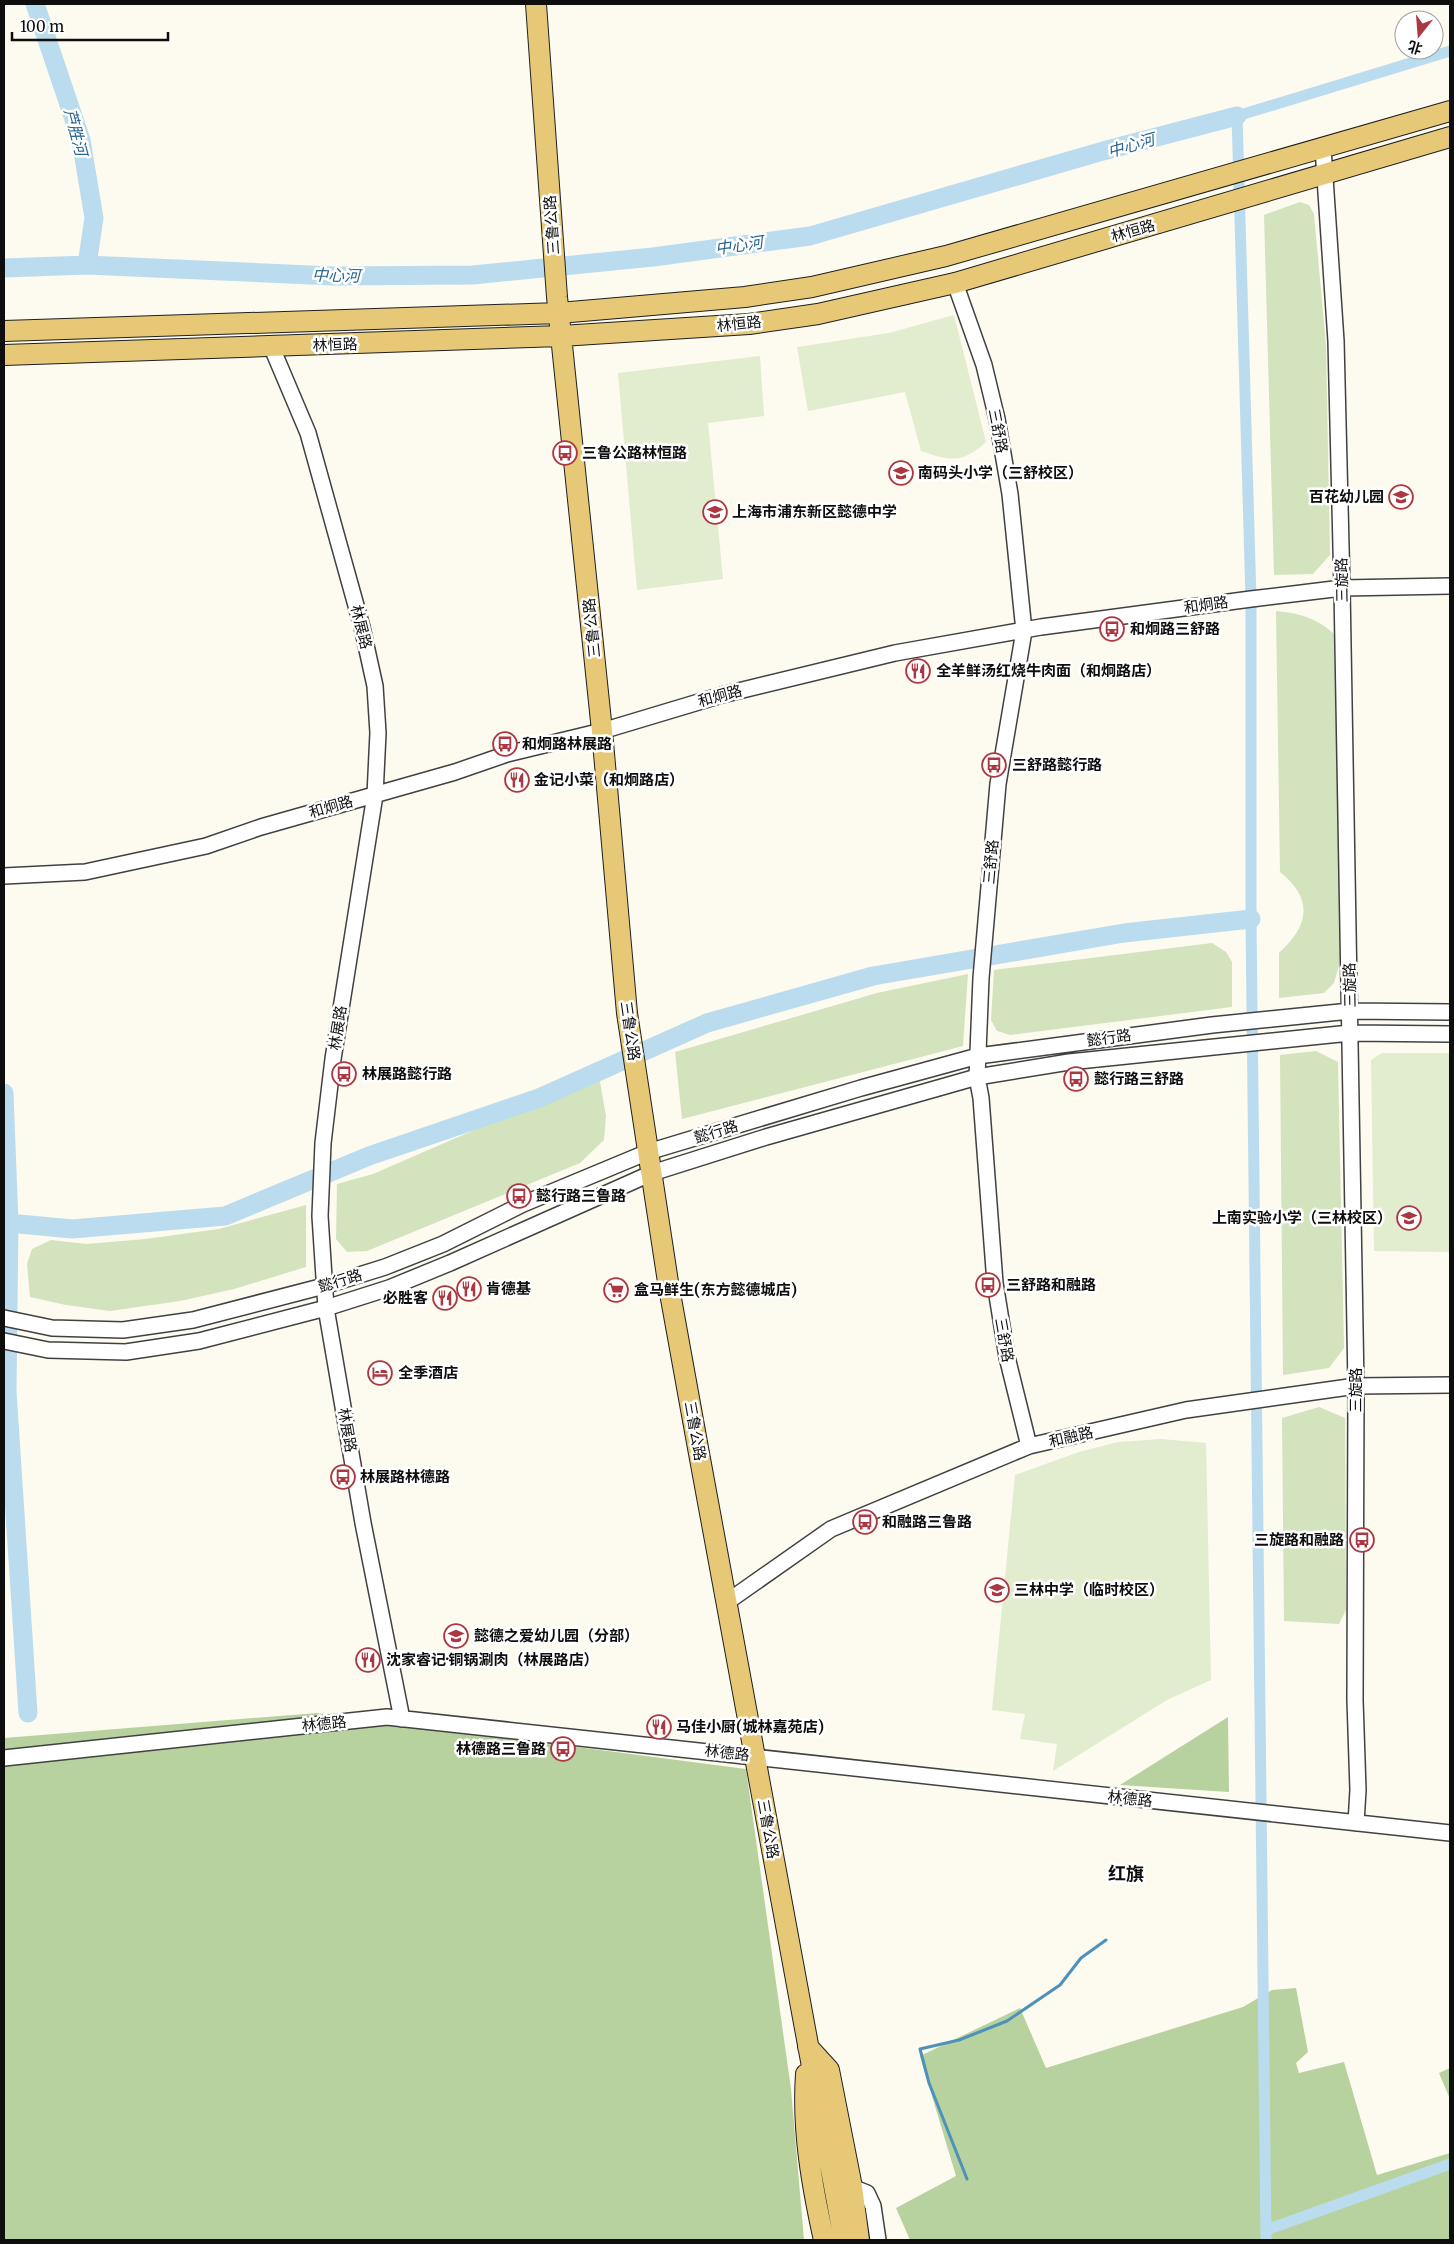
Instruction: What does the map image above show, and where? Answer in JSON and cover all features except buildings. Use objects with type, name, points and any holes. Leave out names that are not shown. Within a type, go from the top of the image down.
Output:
[{"type":"main road","name":"三鲁公路","points":[[536,4],[558,305],[602,731],[626,1004],[648,1152],[698,1448],[844,2240]]},
{"type":"main road","name":"林恒路","points":[[4,331],[558,305],[717,300],[812,286],[946,256],[1450,111]]},
{"type":"main road","name":"林恒路","points":[[4,355],[272,348],[561,336],[749,324],[818,314],[955,283],[1450,137]]},
{"type":"main road","name":"三鲁公路","points":[[808,2047],[805,2115],[811,2170],[824,2240]]},
{"type":"main road","points":[[808,2047],[829,2070],[852,2187],[859,2240]]},
{"type":"street","name":"三旋路","points":[[1324,148],[1336,341],[1342,588],[1356,1386],[1355,1700],[1358,1790],[1356,1823]]},
{"type":"street","name":"三舒路","points":[[955,283],[984,365],[997,419],[1011,502],[1024,631],[999,775],[981,978],[977,1076],[981,1098],[995,1283],[1007,1358],[1029,1446]]},
{"type":"street","name":"林展路","points":[[272,348],[308,433],[362,627],[374,686],[378,733],[374,795],[335,1049],[323,1144],[320,1216],[326,1308],[363,1523],[402,1718]]},
{"type":"street","name":"和炯路","points":[[4,876],[85,872],[206,846],[261,828],[455,772],[507,754],[602,731],[722,695],[895,653],[1024,631],[1250,598],[1342,588],[1450,586]]},
{"type":"street","name":"懿行路","points":[[4,1318],[52,1328],[123,1330],[193,1320],[324,1286],[384,1267],[443,1244],[523,1204],[648,1152],[860,1088],[978,1056],[1212,1025],[1350,1011],[1450,1012]]},
{"type":"street","name":"懿行路","points":[[4,1341],[48,1350],[126,1352],[190,1343],[326,1308],[389,1288],[450,1263],[652,1174],[801,1127],[977,1076],[1069,1062],[1350,1033],[1450,1034]]},
{"type":"street","name":"和融路","points":[[727,1602],[831,1530],[1029,1446],[1186,1410],[1356,1386],[1450,1385]]},
{"type":"street","name":"林德路","points":[[4,1758],[387,1717],[1450,1832]]},
{"type":"street","points":[[852,2187],[867,2193],[873,2206],[878,2240]]},
{"type":"green space","points":[[1300,202],[1309,205],[1314,214],[1326,345],[1330,555],[1313,574],[1274,575],[1264,215]]},
{"type":"green space","points":[[954,315],[986,442],[978,449],[963,457],[955,458],[940,457],[921,451],[905,392],[808,411],[797,347],[889,333]]},
{"type":"green space","points":[[760,356],[764,416],[708,423],[723,579],[637,590],[618,373]]},
{"type":"green space","points":[[1276,611],[1307,617],[1328,628],[1334,634],[1341,958],[1334,983],[1324,993],[1279,998],[1279,953],[1297,933],[1304,912],[1303,902],[1298,892],[1280,872]]},
{"type":"green space","points":[[1212,943],[1226,952],[1232,962],[1232,1007],[1010,1035],[997,1031],[991,1020],[994,970]]},
{"type":"green space","points":[[968,974],[963,1046],[682,1119],[675,1052],[877,993]]},
{"type":"green space","points":[[1316,1051],[1338,1062],[1344,1348],[1329,1368],[1283,1375],[1280,1055]]},
{"type":"green space","points":[[1382,1053],[1450,1053],[1450,1252],[1374,1251],[1371,1060]]},
{"type":"green space","points":[[599,1076],[606,1116],[604,1140],[580,1163],[367,1251],[347,1252],[336,1239],[337,1184],[373,1174]]},
{"type":"green space","points":[[306,1205],[306,1267],[234,1289],[180,1301],[110,1311],[66,1305],[30,1297],[27,1264],[32,1249],[51,1240],[87,1244],[145,1239],[219,1229]]},
{"type":"green space","points":[[1319,1407],[1345,1418],[1346,1610],[1339,1624],[1284,1621],[1282,1418]]},
{"type":"green space","points":[[1161,1439],[1206,1443],[1211,1680],[1167,1700],[1053,1771],[1057,1744],[1020,1739],[1025,1714],[992,1710],[1015,1475],[1079,1452],[1118,1442]]},
{"type":"green space","points":[[317,1713],[746,1769],[791,2089],[804,2240],[4,2240],[4,1738]]},
{"type":"green space","points":[[1228,1717],[1229,1792],[1120,1785]]},
{"type":"green space","points":[[1296,1988],[1308,2052],[1296,2063],[1299,2073],[1344,2062],[1377,2175],[1450,2153],[1450,2240],[910,2240],[896,2208],[956,2176],[920,2056],[1020,2008],[1046,2068],[1243,2007],[1272,1990]]},
{"type":"green space","points":[[1450,2068],[1450,2099],[1439,2073]]},
{"type":"waterway","name":"芦胜河","points":[[35,4],[81,140],[94,218],[87,265]]},
{"type":"waterway","points":[[1266,2240],[1251,919],[1251,599],[1237,116],[1450,51]]},
{"type":"waterway","name":"中心河","points":[[4,268],[87,265],[333,276],[473,275],[653,257],[810,236],[1103,151],[1237,116]]},
{"type":"waterway","points":[[9,1223],[72,1229],[225,1216],[369,1156],[539,1098],[707,1023],[873,976],[1124,933],[1251,919]]},
{"type":"waterway","points":[[4,1093],[9,1223],[7,1391],[28,1713]]},
{"type":"waterway","points":[[967,2179],[929,2083],[920,2049],[959,2040],[1007,2021],[1060,1985],[1081,1958],[1106,1940]]},
{"type":"waterway","points":[[1266,2230],[1450,2164]]},
{"type":"place","name":"三鲁公路林恒路","points":[[565,453]]},
{"type":"place","name":"南码头小学（三舒校区）","points":[[901,473]]},
{"type":"place","name":"百花幼儿园","points":[[1401,497]]},
{"type":"place","name":"上海市浦东新区懿德中学","points":[[715,512]]},
{"type":"place","name":"和炯路三舒路","points":[[1112,629]]},
{"type":"place","name":"全羊鲜汤红烧牛肉面（和炯路店）","points":[[918,671]]},
{"type":"place","name":"和炯路林展路","points":[[505,744]]},
{"type":"place","name":"三舒路懿行路","points":[[994,765]]},
{"type":"place","name":"金记小菜（和炯路店）","points":[[517,780]]},
{"type":"place","name":"林展路懿行路","points":[[344,1074]]},
{"type":"place","name":"懿行路三舒路","points":[[1076,1079]]},
{"type":"place","name":"懿行路三鲁路","points":[[519,1196]]},
{"type":"place","name":"上南实验小学（三林校区）","points":[[1409,1218]]},
{"type":"place","name":"三舒路和融路","points":[[988,1285]]},
{"type":"place","name":"肯德基","points":[[469,1289]]},
{"type":"place","name":"盒马鲜生(东方懿德城店)","points":[[616,1290]]},
{"type":"place","name":"必胜客","points":[[445,1298]]},
{"type":"place","name":"全季酒店","points":[[380,1373]]},
{"type":"place","name":"林展路林德路","points":[[343,1477]]},
{"type":"place","name":"和融路三鲁路","points":[[865,1522]]},
{"type":"place","name":"三旋路和融路","points":[[1362,1540]]},
{"type":"place","name":"三林中学（临时校区）","points":[[997,1590]]},
{"type":"place","name":"懿德之爱幼儿园（分部）","points":[[456,1636]]},
{"type":"place","name":"沈家睿记·铜锅涮肉（林展路店）","points":[[368,1660]]},
{"type":"place","name":"马佳小厨(城林嘉苑店)","points":[[659,1727]]},
{"type":"place","name":"林德路三鲁路","points":[[563,1749]]},
{"type":"district","name":"红旗","points":[[1126,1874]]}]
